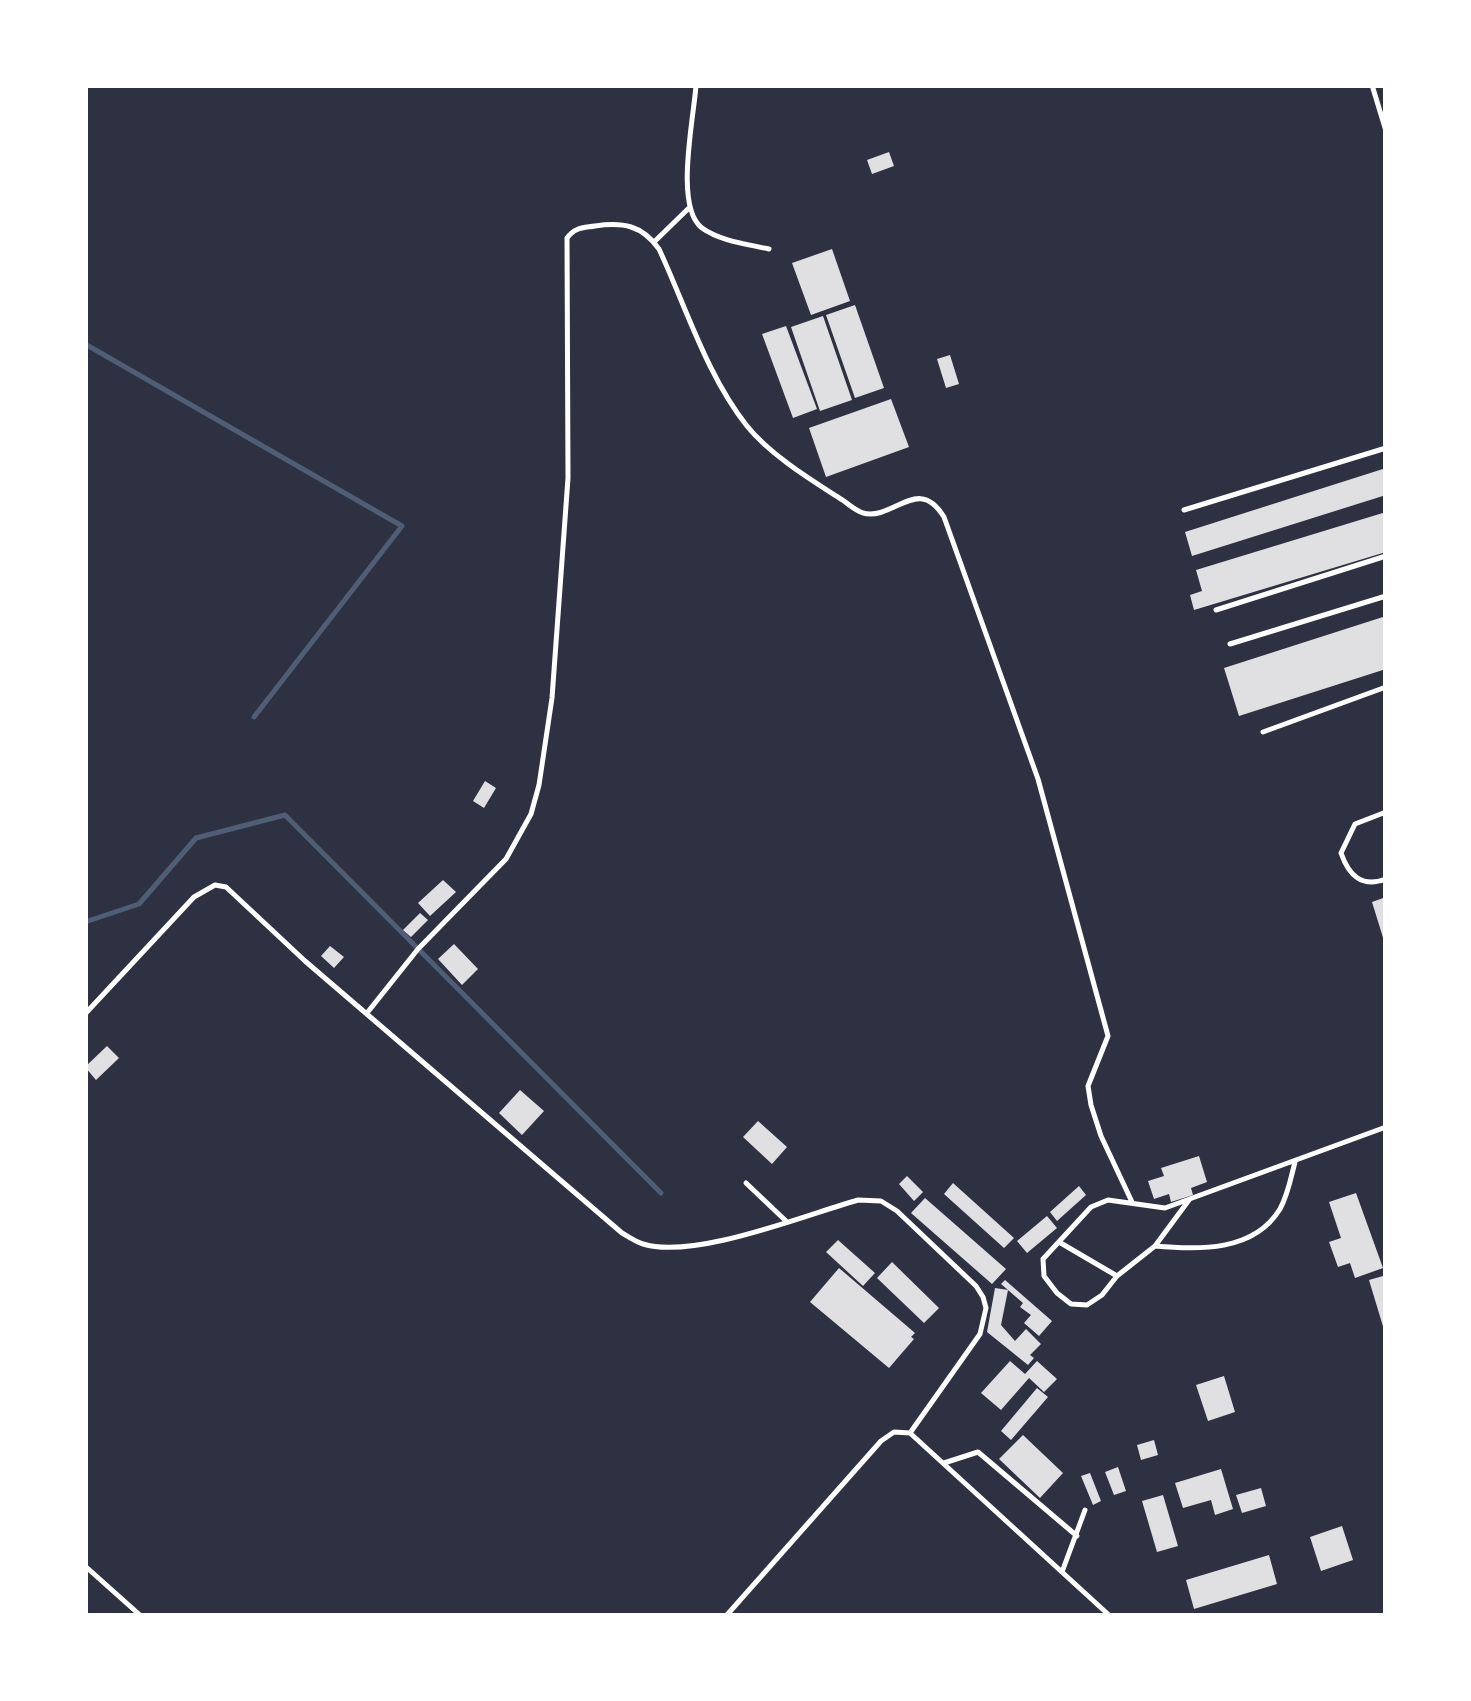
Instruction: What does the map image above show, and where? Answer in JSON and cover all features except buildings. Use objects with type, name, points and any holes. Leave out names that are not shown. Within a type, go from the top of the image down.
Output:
[{"type":"lane","points":[[696,85],[686,192],[690,207],[699,226],[716,236],[769,248]]},
{"type":"lane","points":[[1372,85],[1386,131]]},
{"type":"lane","points":[[654,242],[690,207]]},
{"type":"lane","points":[[367,1013],[418,949],[506,860],[531,814],[552,698],[568,478],[567,238],[579,228],[630,224],[654,242],[726,392],[749,428],[808,478],[862,512],[874,513],[904,501],[925,498],[936,504],[944,517],[1038,779],[1108,1036],[1088,1086],[1091,1105],[1100,1136],[1132,1202]]},
{"type":"lane","points":[[1184,510],[1386,448]]},
{"type":"lane","points":[[1216,610],[1386,556]]},
{"type":"lane","points":[[1230,644],[1386,596]]},
{"type":"lane","points":[[1263,732],[1386,688]]},
{"type":"lane","points":[[1386,812],[1355,824],[1341,853],[1347,870],[1359,879],[1374,884],[1386,879]]},
{"type":"lane","points":[[85,1014],[194,897],[215,885],[226,887],[622,1233],[643,1244],[669,1248],[711,1244],[858,1200],[881,1201],[897,1211],[976,1286],[986,1308],[980,1334],[910,1433]]},
{"type":"lane","points":[[1189,1200],[1155,1246],[1087,1305],[1070,1304],[1044,1276],[1043,1260],[1091,1207],[1108,1200],[1166,1208],[1386,1126]]},
{"type":"lane","points":[[1155,1246],[1200,1250],[1252,1235],[1282,1207],[1295,1160]]},
{"type":"lane","points":[[746,1184],[786,1221]]},
{"type":"lane","points":[[1058,1242],[1117,1276]]},
{"type":"lane","points":[[726,1616],[881,1441],[894,1432],[910,1433],[1110,1616]]},
{"type":"lane","points":[[944,1463],[978,1452],[1077,1536]]},
{"type":"lane","points":[[1062,1572],[1085,1510]]},
{"type":"lane","points":[[85,1566],[141,1616]]},
{"type":"waterway","points":[[85,344],[402,526],[254,717]]},
{"type":"waterway","points":[[85,922],[139,904],[196,838],[285,815],[661,1193]]}]
